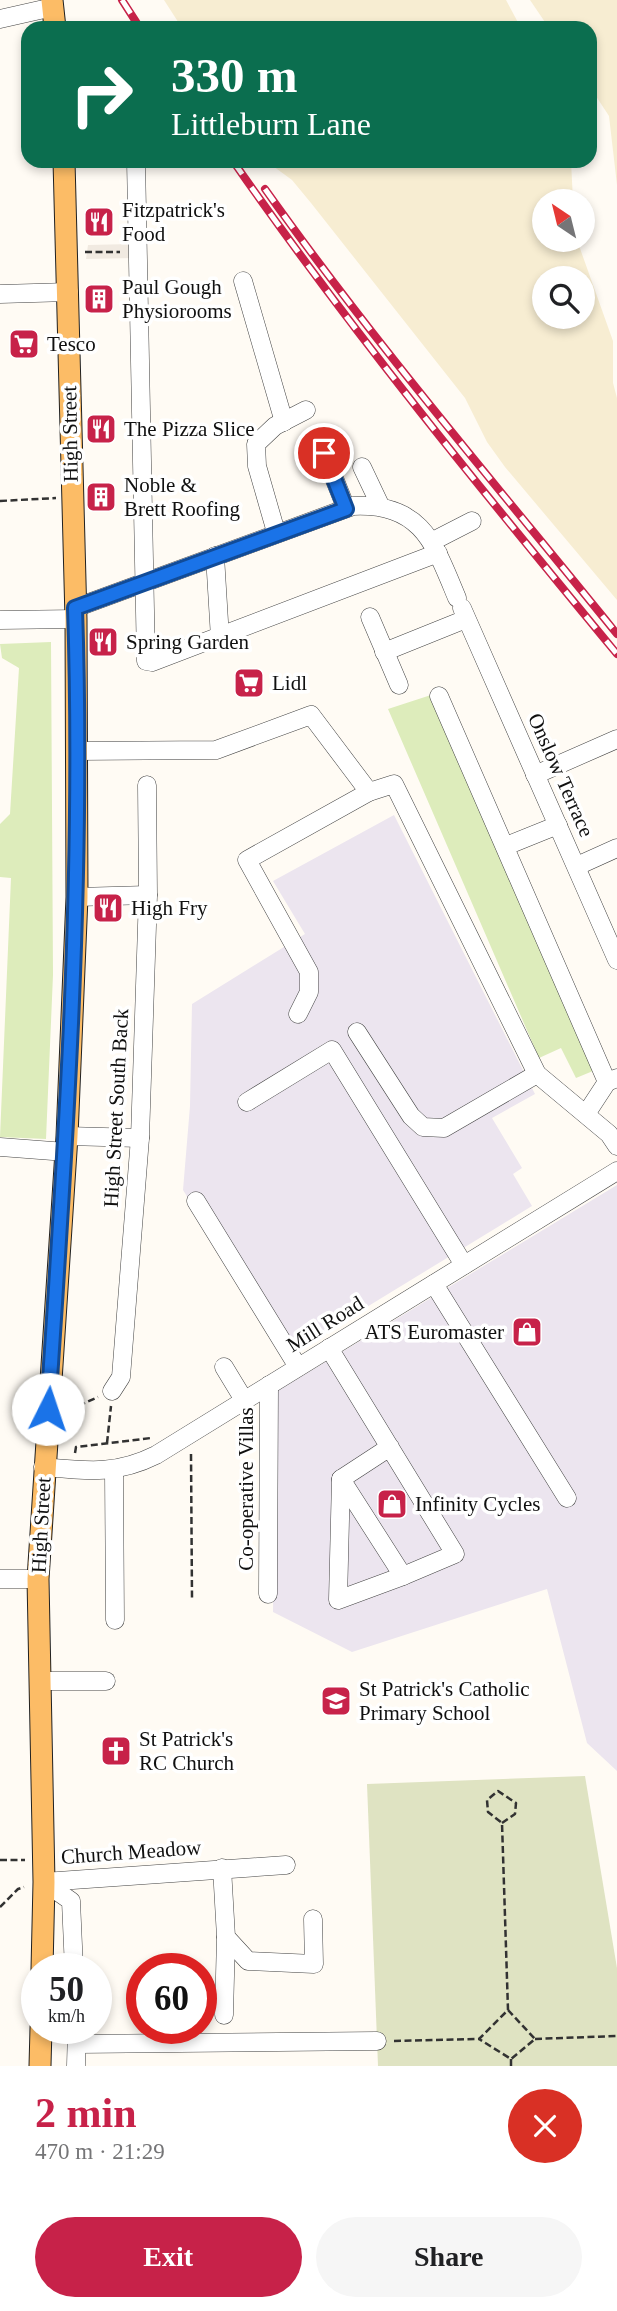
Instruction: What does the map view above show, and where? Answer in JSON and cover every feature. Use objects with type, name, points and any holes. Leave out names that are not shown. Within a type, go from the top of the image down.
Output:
[{"type":"main road","name":"High Street","points":[[43,1953],[44,1860],[38,1579],[43,1467],[67,1144],[77,897],[76,613],[64,168]]},
{"type":"main road","points":[[40,2066],[41,2044]]},
{"type":"street","points":[[0,19],[53,12]]},
{"type":"street","points":[[136,168],[146,661],[152,662],[220,638],[438,552],[471,521]]},
{"type":"street","points":[[243,281],[284,422]]},
{"type":"street","points":[[0,294],[69,292]]},
{"type":"street","points":[[276,532],[262,490],[255,452],[262,436],[306,410]]},
{"type":"street","points":[[324,453],[346,509]]},
{"type":"street","points":[[362,467],[380,505]]},
{"type":"street","points":[[0,620],[76,613],[144,583],[276,532],[346,509],[380,505],[413,519],[438,552]]},
{"type":"street","name":"Onslow Terrace","points":[[438,552],[617,960]]},
{"type":"street","points":[[215,556],[220,638]]},
{"type":"street","points":[[384,652],[462,608]]},
{"type":"street","points":[[370,617],[399,685]]},
{"type":"street","points":[[439,696],[612,1080],[586,1114]]},
{"type":"street","points":[[76,751],[216,750],[311,715],[369,792]]},
{"type":"street","points":[[535,775],[617,739]]},
{"type":"street","points":[[298,1014],[309,992],[309,972],[247,860],[369,792],[394,784],[537,1074],[609,1134],[617,1146]]},
{"type":"street","name":"High Street South Back","points":[[112,1391],[121,1377],[140,1139],[148,895],[147,785]]},
{"type":"street","points":[[506,846],[558,825]]},
{"type":"street","points":[[577,866],[617,849]]},
{"type":"street","points":[[77,897],[148,895]]},
{"type":"street","points":[[357,1032],[411,1116],[423,1127],[444,1128],[537,1074]]},
{"type":"street","points":[[247,1102],[332,1050],[464,1265]]},
{"type":"street","points":[[0,1147],[140,1139]]},
{"type":"street","name":"Mill Road","points":[[43,1467],[114,1471],[131,1467],[185,1437],[617,1171]]},
{"type":"street","points":[[196,1201],[298,1367]]},
{"type":"street","points":[[434,1284],[567,1498]]},
{"type":"street","points":[[329,1348],[455,1554],[338,1600],[341,1479]]},
{"type":"street","points":[[224,1367],[244,1400]]},
{"type":"street","name":"Co-operative Villas","points":[[268,1594],[269,1385]]},
{"type":"street","points":[[341,1479],[390,1447]]},
{"type":"street","points":[[114,1471],[115,1620]]},
{"type":"street","points":[[341,1479],[403,1576]]},
{"type":"street","points":[[0,1579],[38,1579]]},
{"type":"street","points":[[40,1681],[106,1681]]},
{"type":"street","name":"Church Meadow","points":[[44,1882],[222,1868],[286,1866]]},
{"type":"street","name":"Church Meadow","points":[[222,1868],[226,1937],[224,2015]]},
{"type":"street","points":[[44,1882],[71,1901],[73,1953]]},
{"type":"street","points":[[226,1937],[248,1961],[314,1964],[313,1919]]},
{"type":"street","points":[[112,2037],[377,2041]]},
{"type":"street","points":[[76,2066],[77,2044]]},
{"type":"path","points":[[68,253],[138,251]]},
{"type":"path","points":[[0,501],[71,497]]},
{"type":"path","points":[[48,1409],[69,1410],[112,1391],[107,1443]]},
{"type":"path","points":[[71,1470],[76,1447],[166,1436],[185,1437],[192,1598]]},
{"type":"path","points":[[498,1791],[516,1803],[515,1814],[502,1823],[488,1812],[487,1800],[498,1791]]},
{"type":"path","points":[[502,1823],[508,2010],[535,2039]]},
{"type":"path","points":[[0,1860],[44,1860]]},
{"type":"path","points":[[0,1907],[18,1889],[44,1882]]},
{"type":"path","points":[[479,2039],[508,2010]]},
{"type":"path","points":[[510,2059],[535,2039],[617,2036]]},
{"type":"path","points":[[377,2041],[479,2039],[510,2059],[511,2066]]},
{"type":"shaded area","points":[[164,0],[506,0],[517,21],[178,21]]},
{"type":"shaded area","points":[[530,0],[617,0],[617,185],[609,116],[597,98],[597,21],[544,21]]},
{"type":"shaded area","points":[[276,168],[571,168],[572,189],[532,189],[532,252],[581,252],[586,266],[532,266],[532,329],[595,329],[595,290],[613,341],[613,383],[617,398],[617,600],[505,467],[487,442],[465,398],[311,203],[292,180]]},
{"type":"shaded area","points":[[132,244],[133,258],[86,259],[88,245]]},
{"type":"shaded area","points":[[394,815],[535,1094],[492,1118],[522,1168],[513,1174],[532,1206],[285,1357],[183,1190],[190,1106],[192,1004],[305,934],[273,881]]},
{"type":"shaded area","points":[[617,1185],[617,1771],[587,1743],[547,1589],[352,1652],[273,1612],[276,1392]]},
{"type":"green space","points":[[51,642],[53,975],[46,1139],[0,1137],[11,878],[0,877],[0,824],[10,814],[19,668],[2,658],[0,644]]},
{"type":"green space","points":[[431,695],[593,1071],[576,1078],[561,1048],[539,1058],[388,709]]},
{"type":"green space","points":[[585,1776],[617,1968],[617,2066],[378,2066],[367,1784]]},
{"type":"railway","points":[[122,0],[136,21]]},
{"type":"railway","points":[[238,168],[372,350],[617,654]]},
{"type":"railway","points":[[265,189],[393,359],[617,634]]},
{"type":"place","name":"Fitzpatrick's Food","points":[[99,222]]},
{"type":"place","name":"Paul Gough Physiorooms","points":[[99,299]]},
{"type":"place","name":"Tesco","points":[[24,344]]},
{"type":"place","name":"The Pizza Slice","points":[[101,429]]},
{"type":"place","name":"Noble & Brett Roofing","points":[[101,497]]},
{"type":"place","name":"Spring Garden","points":[[103,642]]},
{"type":"place","name":"Lidl","points":[[249,683]]},
{"type":"place","name":"High Fry","points":[[108,908]]},
{"type":"place","name":"ATS Euromaster","points":[[527,1332]]},
{"type":"place","name":"Infinity Cycles","points":[[392,1504]]},
{"type":"place","name":"St Patrick's Catholic Primary School","points":[[336,1701]]},
{"type":"place","name":"St Patrick's RC Church","points":[[116,1751]]},
{"type":"route","points":[[48,1409],[68,1136],[74,1011],[77,897],[75,608],[276,532],[346,509],[324,453]]}]
